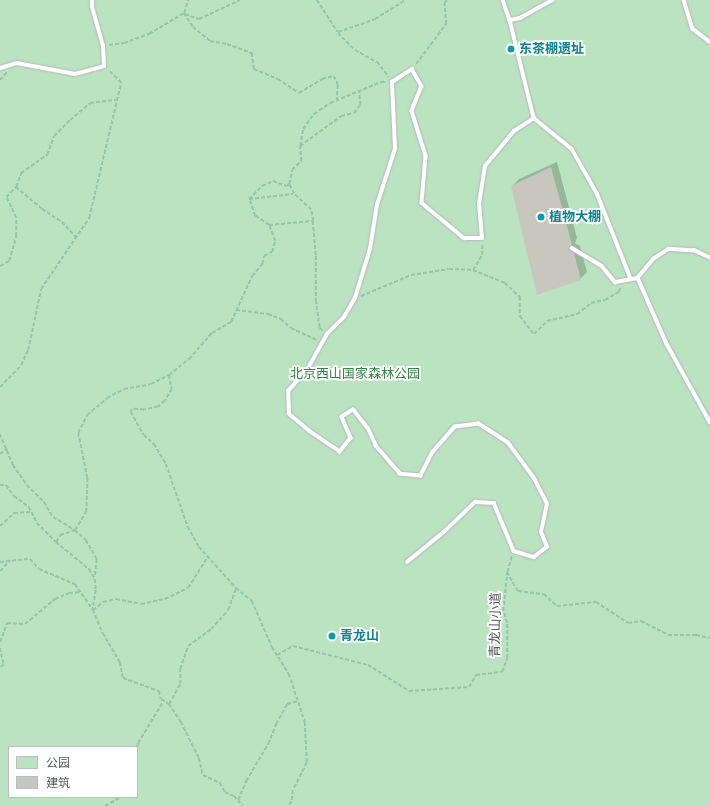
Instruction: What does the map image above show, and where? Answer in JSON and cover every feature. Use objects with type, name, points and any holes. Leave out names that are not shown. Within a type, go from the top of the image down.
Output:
[{"type":"lane","points":[[0,68],[17,63],[74,74],[104,66],[103,46],[92,7],[92,0]]},
{"type":"lane","points":[[503,0],[510,20],[534,118],[572,149],[597,194],[631,279]]},
{"type":"lane","points":[[510,20],[520,18],[552,0]]},
{"type":"lane","points":[[684,0],[693,29],[710,42]]},
{"type":"lane","points":[[407,562],[445,531],[475,502],[494,503],[514,551],[534,557],[547,547],[541,532],[547,504],[533,478],[508,443],[479,424],[455,427],[432,452],[421,476],[400,474],[376,446],[368,430],[353,410],[342,417],[352,438],[340,452],[309,431],[288,414],[288,391],[307,370],[327,334],[344,317],[355,298],[370,249],[377,205],[395,149],[392,82],[412,69],[422,86],[412,111],[426,156],[422,203],[464,238],[482,238],[480,204],[485,166],[514,131],[534,118]]},
{"type":"lane","points":[[572,248],[602,266],[615,282],[638,278],[654,259],[669,249],[695,251],[710,258]]},
{"type":"lane","points":[[638,278],[667,344],[710,422]]},
{"type":"path","points":[[103,46],[124,42],[149,34],[184,13],[188,0]]},
{"type":"path","points":[[184,13],[199,19],[240,0]]},
{"type":"path","points":[[317,0],[338,32],[355,50],[377,62],[392,82]]},
{"type":"path","points":[[338,32],[375,19],[405,0]]},
{"type":"path","points":[[412,69],[446,24],[444,3],[447,0]]},
{"type":"path","points":[[184,13],[193,27],[210,41],[227,44],[252,53],[254,69],[278,79],[299,93],[322,79],[334,76],[338,85],[337,100]]},
{"type":"path","points":[[0,387],[21,365],[28,350],[41,290],[89,218],[121,83],[104,66]]},
{"type":"path","points":[[327,334],[320,328],[316,300],[316,256],[311,210],[294,194],[289,184],[292,170],[301,160],[300,146],[303,129],[314,114],[337,100],[381,82],[392,82]]},
{"type":"path","points":[[300,146],[340,116],[354,113],[360,105],[359,91]]},
{"type":"path","points":[[0,266],[9,262],[16,236],[16,218],[6,197],[16,187],[21,173],[47,155],[54,136],[90,103],[117,100]]},
{"type":"path","points":[[249,199],[262,186],[273,181],[287,186],[289,184]]},
{"type":"path","points":[[16,187],[42,209],[62,222],[77,238]]},
{"type":"path","points":[[249,199],[294,194]]},
{"type":"path","points":[[56,542],[60,534],[75,530],[86,512],[87,478],[78,433],[87,415],[107,398],[124,389],[151,384],[169,375],[189,359],[212,333],[231,322],[252,276],[262,264],[264,256],[272,252],[275,241],[269,225],[255,216],[249,199]]},
{"type":"path","points":[[269,225],[313,221]]},
{"type":"path","points":[[473,270],[482,255],[482,238]]},
{"type":"path","points":[[355,298],[411,275],[449,269],[473,270],[505,283],[520,297],[520,316],[534,334],[546,321],[577,314],[591,303],[606,300],[619,292],[622,281]]},
{"type":"path","points":[[236,310],[268,314],[282,319],[291,328],[322,343]]},
{"type":"path","points":[[169,375],[172,389],[165,400],[158,407],[144,410],[132,409],[131,412],[144,435],[154,444],[166,464],[188,527],[200,547],[236,588],[252,601],[277,656],[289,674],[305,722],[307,763],[293,790],[292,802],[288,806]]},
{"type":"path","points":[[0,434],[13,465],[27,484],[44,502],[53,517],[75,530],[86,540],[97,559],[95,579],[96,597],[93,610]]},
{"type":"path","points":[[0,454],[7,449]]},
{"type":"path","points":[[0,485],[6,485],[14,496],[29,507],[37,523],[56,542],[90,569],[95,579]]},
{"type":"path","points":[[0,526],[14,513],[31,512]]},
{"type":"path","name":"青龙山小道","points":[[277,656],[293,646],[368,665],[409,691],[469,687],[476,675],[502,672],[507,658],[507,623],[503,611],[507,572],[514,551]]},
{"type":"path","points":[[93,610],[103,602],[116,598],[141,604],[165,599],[188,588],[208,556]]},
{"type":"path","points":[[0,562],[30,559],[39,570],[75,584],[93,610],[103,634],[120,662],[123,678],[148,688],[158,690],[161,699],[169,704],[185,729],[199,758],[203,775],[220,783],[225,792],[238,800],[243,806]]},
{"type":"path","points":[[0,571],[10,560]]},
{"type":"path","points":[[507,572],[518,591],[544,594],[557,606],[596,602],[628,623],[641,621],[668,635],[696,635],[710,638]]},
{"type":"path","points":[[169,704],[180,684],[180,669],[188,646],[211,629],[228,610],[236,588]]},
{"type":"path","points":[[0,642],[7,623],[25,624],[55,599],[69,593],[81,592]]},
{"type":"path","points":[[0,648],[4,664],[0,668]]},
{"type":"path","points":[[137,746],[164,700]]},
{"type":"path","points":[[238,800],[246,781],[268,744],[276,724],[287,704],[298,701]]},
{"type":"path","points":[[105,806],[119,798]]},
{"type":"green space","name":"北京西山国家森林公园","points":[[0,0],[710,0],[710,806],[0,806]]},
{"type":"building","name":"植物大棚","points":[[551,167],[572,245],[569,249],[574,253],[581,280],[537,295],[511,186]]},
{"type":"place","name":"东茶棚遗址","points":[[511,49]]},
{"type":"place","name":"植物大棚","points":[[541,217]]},
{"type":"place","name":"青龙山","points":[[332,636]]}]
